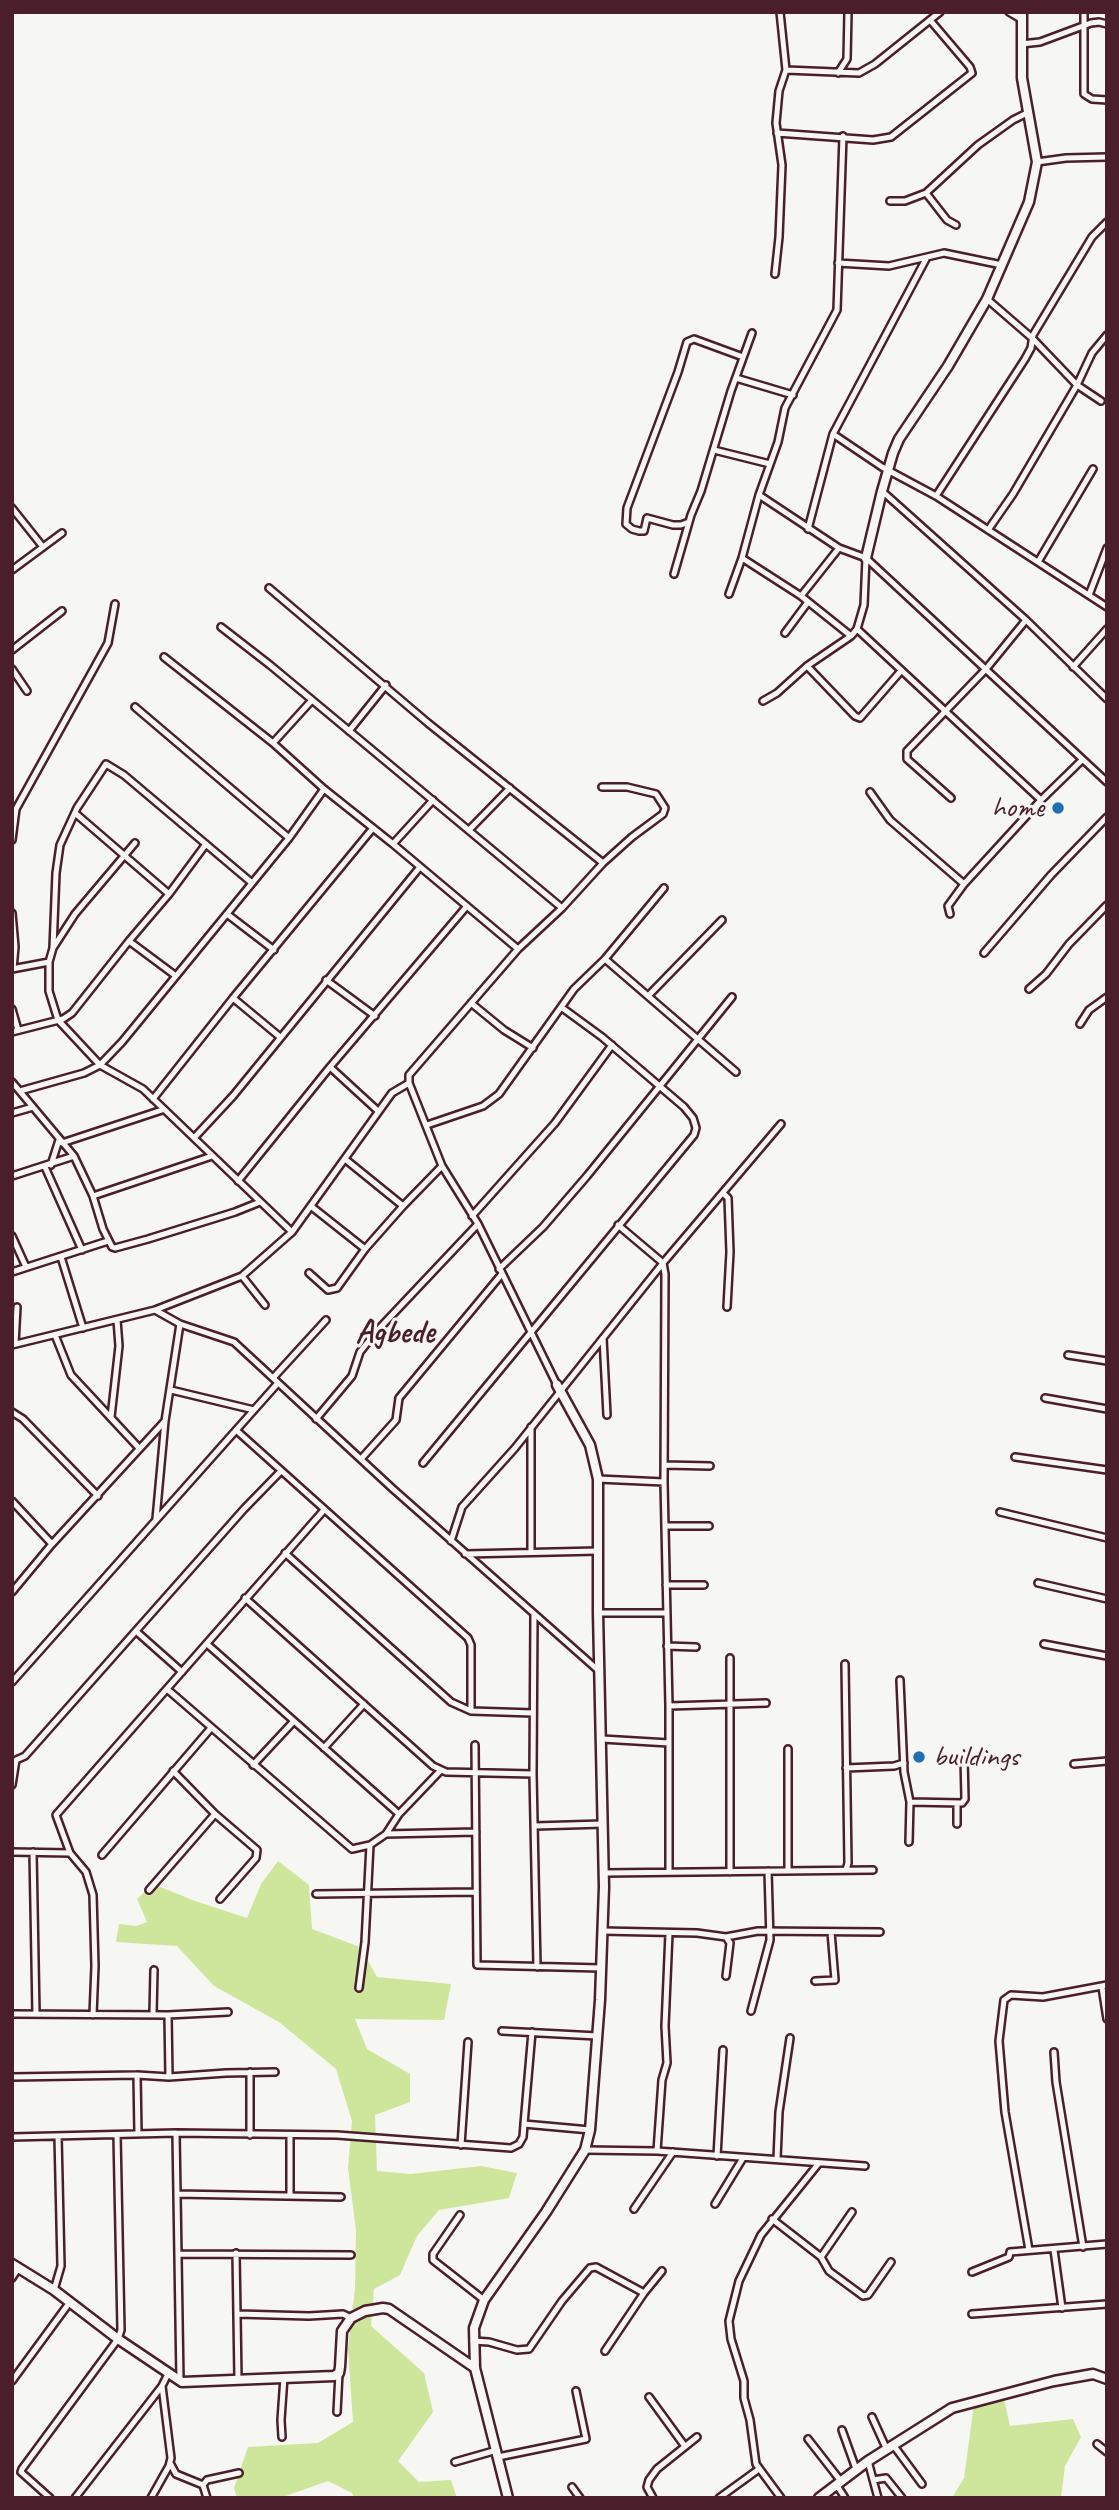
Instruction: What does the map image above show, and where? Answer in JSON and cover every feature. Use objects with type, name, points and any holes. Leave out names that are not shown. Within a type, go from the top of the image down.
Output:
[{"type":"street","points":[[775,274],[782,164],[777,133],[779,91],[786,69],[780,12]]},
{"type":"street","points":[[848,12],[847,59],[851,73]]},
{"type":"street","points":[[786,69],[859,73],[875,64],[940,12]]},
{"type":"street","points":[[763,701],[777,693],[807,666],[857,629],[864,605],[866,558],[887,469],[899,439],[948,366],[987,299],[1029,202],[1037,162],[1022,78],[1021,16],[1009,12]]},
{"type":"street","points":[[1084,12],[1084,94],[1092,99],[1107,100]]},
{"type":"street","points":[[777,133],[873,140],[891,137],[971,75],[970,67],[930,20]]},
{"type":"street","points":[[1021,44],[1040,42],[1106,21]]},
{"type":"street","points":[[838,73],[847,59]]},
{"type":"street","points":[[890,201],[905,201],[926,192],[978,145],[1029,112]]},
{"type":"street","points":[[729,594],[778,442],[785,408],[837,310],[843,136]]},
{"type":"street","points":[[1037,162],[1107,157]]},
{"type":"street","points":[[926,192],[947,220],[956,225]]},
{"type":"street","points":[[936,496],[1025,359],[1031,348],[1032,338],[1092,237],[1107,222]]},
{"type":"street","points":[[838,263],[889,265],[944,253],[1002,265]]},
{"type":"street","points":[[808,529],[833,435],[926,259]]},
{"type":"street","points":[[987,299],[1032,338],[1077,385],[1101,401]]},
{"type":"street","points":[[674,575],[752,333]]},
{"type":"street","points":[[989,530],[1077,385],[1092,353],[1107,335]]},
{"type":"street","points":[[689,522],[681,526],[647,518],[644,531],[639,531],[626,524],[627,508],[687,342],[694,339],[743,357]]},
{"type":"street","points":[[736,378],[793,395]]},
{"type":"street","points":[[833,435],[936,496],[1107,607]]},
{"type":"street","points":[[714,450],[770,464]]},
{"type":"street","points":[[1038,562],[1093,469]]},
{"type":"street","points":[[881,491],[1026,620],[1107,699]]},
{"type":"street","points":[[759,495],[839,548],[866,558],[1107,782]]},
{"type":"street","points":[[12,508],[43,547]]},
{"type":"street","points":[[12,570],[62,533]]},
{"type":"street","points":[[801,596],[839,548]]},
{"type":"street","points":[[1089,595],[1107,548]]},
{"type":"street","points":[[742,558],[801,596],[851,636]]},
{"type":"street","points":[[269,587],[428,723],[603,863]]},
{"type":"street","points":[[785,633],[808,602]]},
{"type":"street","points":[[12,840],[16,809],[108,643],[114,604]]},
{"type":"street","points":[[12,650],[62,611]]},
{"type":"street","points":[[951,798],[907,759],[906,755],[986,669],[1026,620]]},
{"type":"street","points":[[221,627],[562,908]]},
{"type":"street","points":[[857,629],[1041,800]]},
{"type":"street","points":[[1073,667],[1107,629]]},
{"type":"street","points":[[164,657],[273,744],[518,949]]},
{"type":"street","points":[[807,666],[860,718],[900,671]]},
{"type":"street","points":[[12,669],[27,691]]},
{"type":"street","points":[[349,731],[386,685]]},
{"type":"street","points":[[273,744],[312,700]]},
{"type":"street","points":[[135,708],[289,838]]},
{"type":"street","points":[[950,914],[948,906],[964,884],[1041,800],[1082,760]]},
{"type":"street","points":[[251,883],[107,764],[75,813],[58,855],[49,991],[58,1020],[100,1065],[135,1084],[153,1099],[292,1231]]},
{"type":"street","points":[[508,2498],[475,2368],[472,2341],[484,2300],[546,2212],[585,2150],[590,2130],[601,1968],[604,1874],[598,1479],[590,1445],[530,1333],[478,1224],[442,1166],[409,1083],[409,1075],[518,949],[562,908],[603,863],[663,814],[665,807],[656,794],[644,790],[602,787]]},
{"type":"street","points":[[468,830],[510,788]]},
{"type":"street","points":[[20,1091],[92,1070],[100,1065],[228,914],[324,789]]},
{"type":"street","points":[[870,792],[890,820],[964,884]]},
{"type":"street","points":[[394,844],[433,800]]},
{"type":"street","points":[[75,813],[169,894]]},
{"type":"street","points":[[984,953],[1051,875],[1107,817]]},
{"type":"street","points":[[153,1099],[373,828]]},
{"type":"street","points":[[53,948],[75,914],[135,843]]},
{"type":"street","points":[[12,1009],[15,1031],[58,1020],[72,1013],[206,844]]},
{"type":"street","points":[[194,1138],[233,1096],[420,867]]},
{"type":"street","points":[[427,1125],[491,1102],[575,989],[605,959],[664,888]]},
{"type":"street","points":[[1029,989],[1046,974],[1069,944],[1107,905]]},
{"type":"street","points":[[238,1181],[330,1067],[467,906]]},
{"type":"street","points":[[12,913],[15,947],[13,969],[49,962]]},
{"type":"street","points":[[228,914],[274,950]]},
{"type":"street","points":[[649,995],[722,920]]},
{"type":"street","points":[[129,941],[176,976]]},
{"type":"street","points":[[605,959],[736,1072]]},
{"type":"street","points":[[326,980],[375,1016]]},
{"type":"street","points":[[361,1459],[396,1420],[399,1398],[500,1272],[587,1176],[732,997]]},
{"type":"street","points":[[233,998],[280,1037]]},
{"type":"street","points":[[1080,1024],[1089,1010],[1107,998]]},
{"type":"street","points":[[471,1003],[504,1030],[533,1048]]},
{"type":"street","points":[[423,1463],[694,1135],[696,1128],[693,1118],[612,1045],[561,1007]]},
{"type":"street","points":[[472,1216],[555,1123],[612,1045]]},
{"type":"street","points":[[330,1067],[378,1111]]},
{"type":"street","points":[[12,1082],[74,1156],[93,1196],[108,1241],[115,1248],[260,1202]]},
{"type":"street","points":[[17,1307],[14,1345],[155,1310],[242,1276],[292,1231],[312,1207],[392,1093],[409,1083]]},
{"type":"street","points":[[12,1113],[33,1107]]},
{"type":"street","points":[[48,1166],[61,1142],[162,1110]]},
{"type":"street","points":[[451,1541],[462,1507],[531,1427],[559,1387],[781,1124]]},
{"type":"street","points":[[12,1176],[74,1156]]},
{"type":"street","points":[[93,1196],[212,1156]]},
{"type":"street","points":[[345,1158],[403,1206]]},
{"type":"street","points":[[48,1166],[82,1250]]},
{"type":"street","points":[[309,1273],[328,1290],[334,1289],[365,1249],[442,1166]]},
{"type":"street","points":[[723,1193],[728,1201],[730,1252],[727,1307]]},
{"type":"street","points":[[312,1207],[365,1249]]},
{"type":"street","points":[[316,1419],[352,1376],[360,1352],[390,1315],[478,1224]]},
{"type":"street","points":[[618,1225],[663,1263],[666,1277],[664,1482],[670,1872]]},
{"type":"street","points":[[12,1236],[26,1267]]},
{"type":"street","points":[[12,1272],[108,1241]]},
{"type":"street","points":[[61,1257],[83,1328]]},
{"type":"street","points":[[242,1276],[265,1305]]},
{"type":"street","points":[[155,1310],[180,1324],[234,1342],[465,1554],[599,1671]]},
{"type":"street","points":[[111,1417],[119,1346],[117,1320]]},
{"type":"street","points":[[12,1682],[254,1410],[326,1320]]},
{"type":"street","points":[[156,1519],[165,1421],[180,1324]]},
{"type":"street","points":[[55,1335],[71,1376],[139,1448]]},
{"type":"street","points":[[603,1337],[607,1415]]},
{"type":"street","points":[[1068,1355],[1107,1361]]},
{"type":"street","points":[[171,1390],[254,1410]]},
{"type":"street","points":[[1045,1398],[1107,1409]]},
{"type":"street","points":[[12,1412],[23,1419],[98,1496]]},
{"type":"street","points":[[12,1592],[52,1544],[165,1421]]},
{"type":"street","points":[[531,1427],[531,1552]]},
{"type":"street","points":[[236,1430],[468,1638],[471,1645],[471,1711]]},
{"type":"street","points":[[1015,1457],[1107,1470]]},
{"type":"street","points":[[665,1465],[710,1466]]},
{"type":"street","points":[[12,1785],[16,1760],[25,1756],[235,1519],[281,1471]]},
{"type":"street","points":[[598,1479],[664,1482]]},
{"type":"street","points":[[12,1501],[52,1544]]},
{"type":"street","points":[[93,2015],[96,1966],[93,1895],[86,1872],[69,1853],[56,1815],[324,1510]]},
{"type":"street","points":[[1000,1512],[1107,1538]]},
{"type":"street","points":[[665,1526],[709,1525]]},
{"type":"street","points":[[465,1554],[598,1551]]},
{"type":"street","points":[[285,1553],[452,1702],[471,1711],[533,1713]]},
{"type":"street","points":[[1038,1583],[1107,1599]]},
{"type":"street","points":[[666,1585],[704,1585]]},
{"type":"street","points":[[245,1598],[441,1770],[475,1774],[533,1774]]},
{"type":"street","points":[[598,1613],[666,1613]]},
{"type":"street","points":[[534,1615],[533,1774],[537,1967]]},
{"type":"street","points":[[137,1632],[182,1672]]},
{"type":"street","points":[[207,1644],[399,1814]]},
{"type":"street","points":[[1044,1644],[1107,1656]]},
{"type":"street","points":[[667,1646],[696,1647]]},
{"type":"street","points":[[730,1658],[730,1872]]},
{"type":"street","points":[[845,1664],[846,1870]]},
{"type":"street","points":[[900,1680],[904,1772],[910,1802],[909,1842]]},
{"type":"street","points":[[167,1689],[348,1848],[355,1850],[370,1845],[386,1834],[399,1814],[441,1770]]},
{"type":"street","points":[[669,1706],[766,1703]]},
{"type":"street","points":[[324,1748],[364,1704]]},
{"type":"street","points":[[253,1765],[294,1721]]},
{"type":"street","points":[[102,1855],[211,1728]]},
{"type":"street","points":[[602,1739],[669,1743]]},
{"type":"street","points":[[475,1745],[477,1965],[601,1968]]},
{"type":"street","points":[[788,1749],[788,1870]]},
{"type":"street","points":[[910,1802],[962,1803],[965,1799],[964,1757]]},
{"type":"street","points":[[1074,1764],[1107,1762]]},
{"type":"street","points":[[846,1768],[894,1766],[904,1763]]},
{"type":"street","points":[[894,1766],[904,1772]]},
{"type":"street","points":[[173,1771],[215,1814],[256,1847],[258,1853],[220,1899]]},
{"type":"street","points":[[957,1804],[957,1824]]},
{"type":"street","points":[[149,1890],[215,1814]]},
{"type":"street","points":[[535,1826],[603,1824]]},
{"type":"street","points":[[386,1834],[476,1832]]},
{"type":"street","points":[[359,1988],[370,1845]]},
{"type":"street","points":[[12,1852],[69,1853]]},
{"type":"street","points":[[33,1852],[36,2014]]},
{"type":"street","points":[[604,1874],[873,1870]]},
{"type":"street","points":[[751,2011],[769,1940],[768,1871]]},
{"type":"street","points":[[316,1894],[476,1892]]},
{"type":"street","points":[[602,1931],[726,1937],[758,1931],[880,1932]]},
{"type":"street","points":[[815,1981],[835,1980],[831,1932]]},
{"type":"street","points":[[657,2151],[662,2080],[667,2063],[665,2026],[669,1933]]},
{"type":"street","points":[[726,1937],[730,1943],[726,1976]]},
{"type":"street","points":[[153,2014],[154,1970]]},
{"type":"street","points":[[1029,2250],[1005,2112],[999,2041],[1004,2000],[1011,1996],[1043,1997],[1105,1986],[1107,2019]]},
{"type":"street","points":[[12,2014],[168,2015],[228,2012]]},
{"type":"street","points":[[168,2015],[169,2077]]},
{"type":"street","points":[[502,2031],[597,2036]]},
{"type":"street","points":[[12,2137],[176,2133],[358,2136],[512,2148],[519,2144],[523,2137],[532,2032]]},
{"type":"street","points":[[777,2159],[779,2112],[790,2038]]},
{"type":"street","points":[[461,2145],[468,2042]]},
{"type":"street","points":[[717,2156],[723,2050]]},
{"type":"street","points":[[1054,2052],[1056,2082],[1083,2247]]},
{"type":"street","points":[[250,2072],[250,2135]]},
{"type":"street","points":[[12,2077],[169,2077],[275,2072]]},
{"type":"street","points":[[137,2075],[138,2134]]},
{"type":"street","points":[[524,2124],[590,2130]]},
{"type":"street","points":[[176,2133],[180,2381]]},
{"type":"street","points":[[50,2498],[21,2473],[22,2469],[118,2339],[121,2330],[117,2135]]},
{"type":"street","points":[[290,2135],[290,2196]]},
{"type":"street","points":[[54,2290],[61,2266],[58,2136]]},
{"type":"street","points":[[585,2150],[657,2151],[865,2166]]},
{"type":"street","points":[[635,2209],[673,2152]]},
{"type":"street","points":[[715,2204],[743,2158]]},
{"type":"street","points":[[781,2498],[754,2458],[750,2420],[744,2398],[744,2381],[731,2339],[729,2321],[734,2294],[744,2266],[772,2219],[819,2163]]},
{"type":"street","points":[[177,2194],[341,2197]]},
{"type":"street","points":[[821,2257],[852,2212]]},
{"type":"street","points":[[460,2216],[433,2254],[433,2260],[484,2300]]},
{"type":"street","points":[[772,2219],[821,2257],[829,2270],[863,2296],[868,2295],[891,2262]]},
{"type":"street","points":[[972,2273],[1009,2257],[1010,2252],[1107,2244]]},
{"type":"street","points":[[1054,2250],[1062,2308]]},
{"type":"street","points":[[236,2253],[238,2379]]},
{"type":"street","points":[[178,2255],[351,2255]]},
{"type":"street","points":[[12,2278],[16,2266],[54,2290],[118,2339],[180,2381],[327,2377],[339,2373]]},
{"type":"street","points":[[472,2341],[489,2342],[517,2350],[529,2349],[562,2301],[590,2268],[596,2267],[644,2293]]},
{"type":"street","points":[[605,2351],[662,2271]]},
{"type":"street","points":[[12,2381],[70,2302]]},
{"type":"street","points":[[972,2314],[1107,2304]]},
{"type":"street","points":[[337,2412],[342,2330],[351,2318],[370,2310],[389,2309],[475,2368]]},
{"type":"street","points":[[237,2314],[343,2314],[351,2318]]},
{"type":"street","points":[[819,2498],[856,2469],[945,2411],[978,2400],[1107,2371]]},
{"type":"street","points":[[75,2498],[162,2386],[168,2374]]},
{"type":"street","points":[[1093,2374],[1107,2379]]},
{"type":"street","points":[[282,2437],[284,2377]]},
{"type":"street","points":[[151,2498],[170,2463],[171,2447],[162,2386]]},
{"type":"street","points":[[455,2462],[586,2439],[576,2391]]},
{"type":"street","points":[[649,2397],[684,2445]]},
{"type":"street","points":[[872,2417],[890,2448],[922,2484]]},
{"type":"street","points":[[842,2430],[849,2443],[856,2469]]},
{"type":"street","points":[[653,2498],[647,2487],[649,2480],[657,2469],[697,2437]]},
{"type":"street","points":[[808,2439],[838,2482],[845,2498]]},
{"type":"street","points":[[1097,2444],[1107,2452]]},
{"type":"street","points":[[868,2461],[877,2498]]},
{"type":"street","points":[[170,2463],[176,2474],[203,2485]]},
{"type":"street","points":[[719,2498],[759,2469]]},
{"type":"street","points":[[203,2485],[207,2480],[239,2473]]},
{"type":"street","points":[[873,2480],[886,2478],[902,2498]]},
{"type":"street","points":[[203,2485],[206,2498]]},
{"type":"street","points":[[572,2487],[580,2498]]},
{"type":"green space","points":[[278,1861],[309,1885],[312,1929],[360,1947],[377,1977],[451,1984],[444,2020],[355,2019],[367,2049],[410,2074],[410,2102],[375,2115],[377,2171],[411,2174],[481,2166],[517,2173],[509,2198],[439,2210],[417,2236],[400,2275],[374,2289],[371,2326],[424,2373],[433,2412],[398,2461],[419,2482],[451,2480],[457,2498],[354,2498],[352,2493],[328,2481],[280,2498],[237,2498],[234,2488],[248,2447],[318,2443],[353,2422],[348,2349],[355,2289],[356,2230],[348,2168],[352,2121],[336,2069],[279,2022],[214,1986],[177,1946],[116,1942],[119,1924],[136,1926],[147,1922],[137,1899],[153,1884],[247,1918],[261,1884]]},
{"type":"green space","points":[[1004,2399],[1010,2426],[1073,2419],[1081,2437],[1065,2466],[1061,2498],[952,2498],[964,2478],[974,2404]]},
{"type":"place","name":"home","points":[[1058,808]]},
{"type":"place","name":"buildings","points":[[919,1757]]},
{"type":"district","name":"Agbede","points":[[395,1333]]}]
